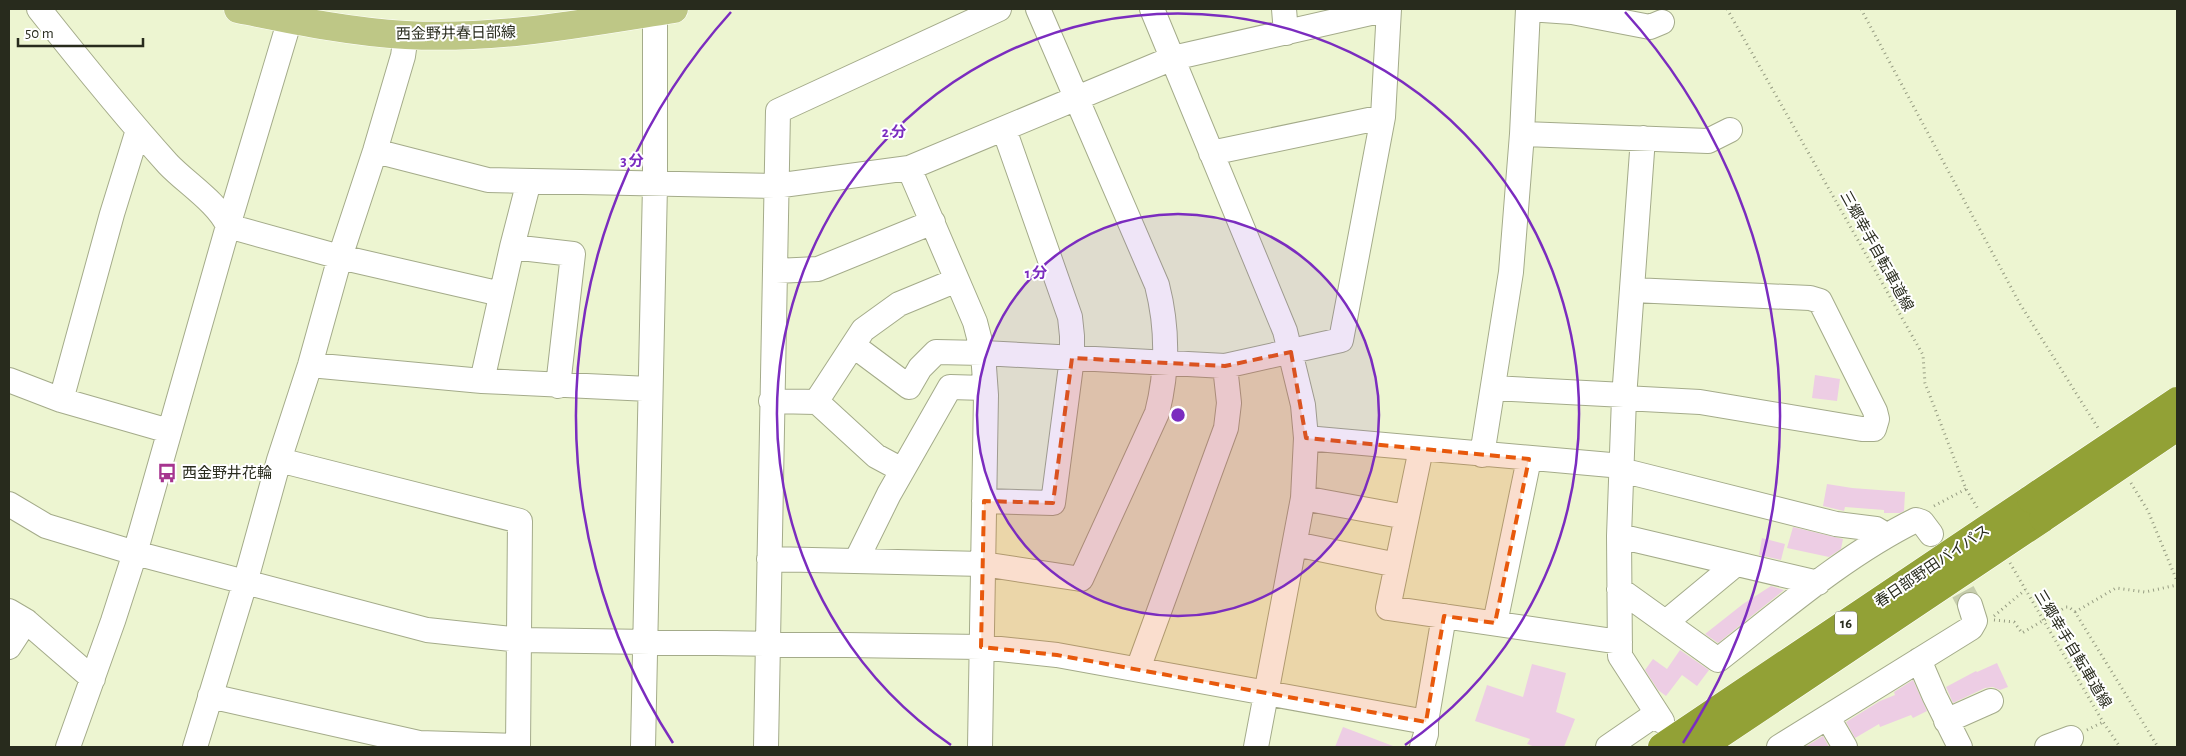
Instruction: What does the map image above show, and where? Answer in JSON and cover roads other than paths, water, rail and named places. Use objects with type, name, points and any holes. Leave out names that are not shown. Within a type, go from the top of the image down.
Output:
[{"type":"highway","name":"春日部野田バイパス","points":[[1701,747],[2037,508],[2177,400]]},
{"type":"highway","name":"春日部野田バイパス","points":[[1660,728],[2177,428]]},
{"type":"main road","name":"西金野井春日部線","points":[[238,9],[290,19],[406,36],[536,31],[665,10]]},
{"type":"street","points":[[40,9],[138,130],[183,180],[223,214],[228,226]]},
{"type":"street","points":[[766,747],[771,401],[776,270],[775,186],[778,111],[957,17],[999,9]]},
{"type":"street","points":[[769,559],[983,564],[1080,579],[1157,413],[1162,392],[1166,332],[1164,311],[1157,285],[1038,9]]},
{"type":"street","points":[[1152,9],[1285,331],[1292,352],[1303,405],[1306,438],[1302,498],[1256,747]]},
{"type":"street","points":[[1284,9],[1286,33]]},
{"type":"street","points":[[375,151],[488,180],[529,182],[775,186],[909,168],[1004,130],[1075,97],[1173,58],[1388,9],[1383,117],[1341,340],[1225,366],[983,352],[936,352],[920,368],[909,387],[854,346]]},
{"type":"street","points":[[1482,455],[1511,272],[1522,134],[1528,9],[1572,12],[1650,26],[1662,22]]},
{"type":"street","points":[[643,747],[649,389],[655,185],[665,10]]},
{"type":"street","points":[[68,747],[135,553],[228,226],[290,19]]},
{"type":"street","points":[[195,747],[246,583],[279,460],[310,364],[340,257],[375,151],[403,56],[406,36]]},
{"type":"street","points":[[1211,153],[1383,117]]},
{"type":"street","points":[[61,400],[112,214],[138,130]]},
{"type":"street","points":[[984,501],[1052,503],[1072,358],[1070,317],[1004,130]]},
{"type":"street","points":[[1522,134],[1708,141],[1730,130]]},
{"type":"street","points":[[1608,747],[1660,728],[1620,656],[1619,589],[1624,396],[1633,290],[1642,138]]},
{"type":"street","points":[[909,168],[974,322],[983,352],[985,388],[980,747]]},
{"type":"street","points":[[482,381],[512,247],[529,182]]},
{"type":"street","points":[[776,270],[818,269],[933,222]]},
{"type":"street","points":[[228,226],[340,257],[501,294]]},
{"type":"street","points":[[512,247],[573,254],[558,386]]},
{"type":"street","points":[[816,401],[863,330],[899,304],[957,280]]},
{"type":"street","points":[[1493,388],[1700,402],[1862,429],[1874,429],[1875,411],[1820,300],[1633,290]]},
{"type":"street","points":[[310,364],[482,381],[649,389]]},
{"type":"street","points":[[1138,669],[1222,442],[1229,403],[1225,366]]},
{"type":"street","points":[[9,380],[61,400],[169,431]]},
{"type":"street","points":[[856,561],[902,470],[950,387],[985,388]]},
{"type":"street","points":[[771,401],[816,401],[876,456],[902,470]]},
{"type":"street","points":[[1306,438],[1622,469],[1836,524],[1876,529],[1886,535]]},
{"type":"street","points":[[1420,449],[1388,608],[1620,642]]},
{"type":"street","points":[[1495,623],[1529,459]]},
{"type":"street","points":[[210,696],[419,745],[518,747],[520,521],[279,460]]},
{"type":"street","points":[[1302,498],[1406,517]]},
{"type":"street","points":[[9,504],[46,526],[135,553],[427,630],[520,640],[981,647],[1057,655],[1426,722]]},
{"type":"street","points":[[1619,589],[1718,660],[1818,583],[1886,535],[1925,527]]},
{"type":"street","points":[[1620,536],[1818,583]]},
{"type":"street","points":[[1295,544],[1397,565]]},
{"type":"street","points":[[1666,622],[1736,564]]},
{"type":"street","points":[[1779,747],[1971,628],[1975,621],[1970,605]]},
{"type":"street","points":[[9,647],[17,616],[93,679]]},
{"type":"street","points":[[1422,747],[1426,734],[1426,722],[1444,616]]},
{"type":"street","points":[[1919,660],[1946,721],[1960,747]]},
{"type":"street","points":[[1946,721],[1991,701]]},
{"type":"street","points":[[1828,718],[1845,747]]},
{"type":"street","points":[[2047,747],[2071,738]]},
{"type":"tunnel","points":[[1946,560],[1970,605]]},
{"type":"place","name":"西金野井花輪","points":[[167,473]]}]
